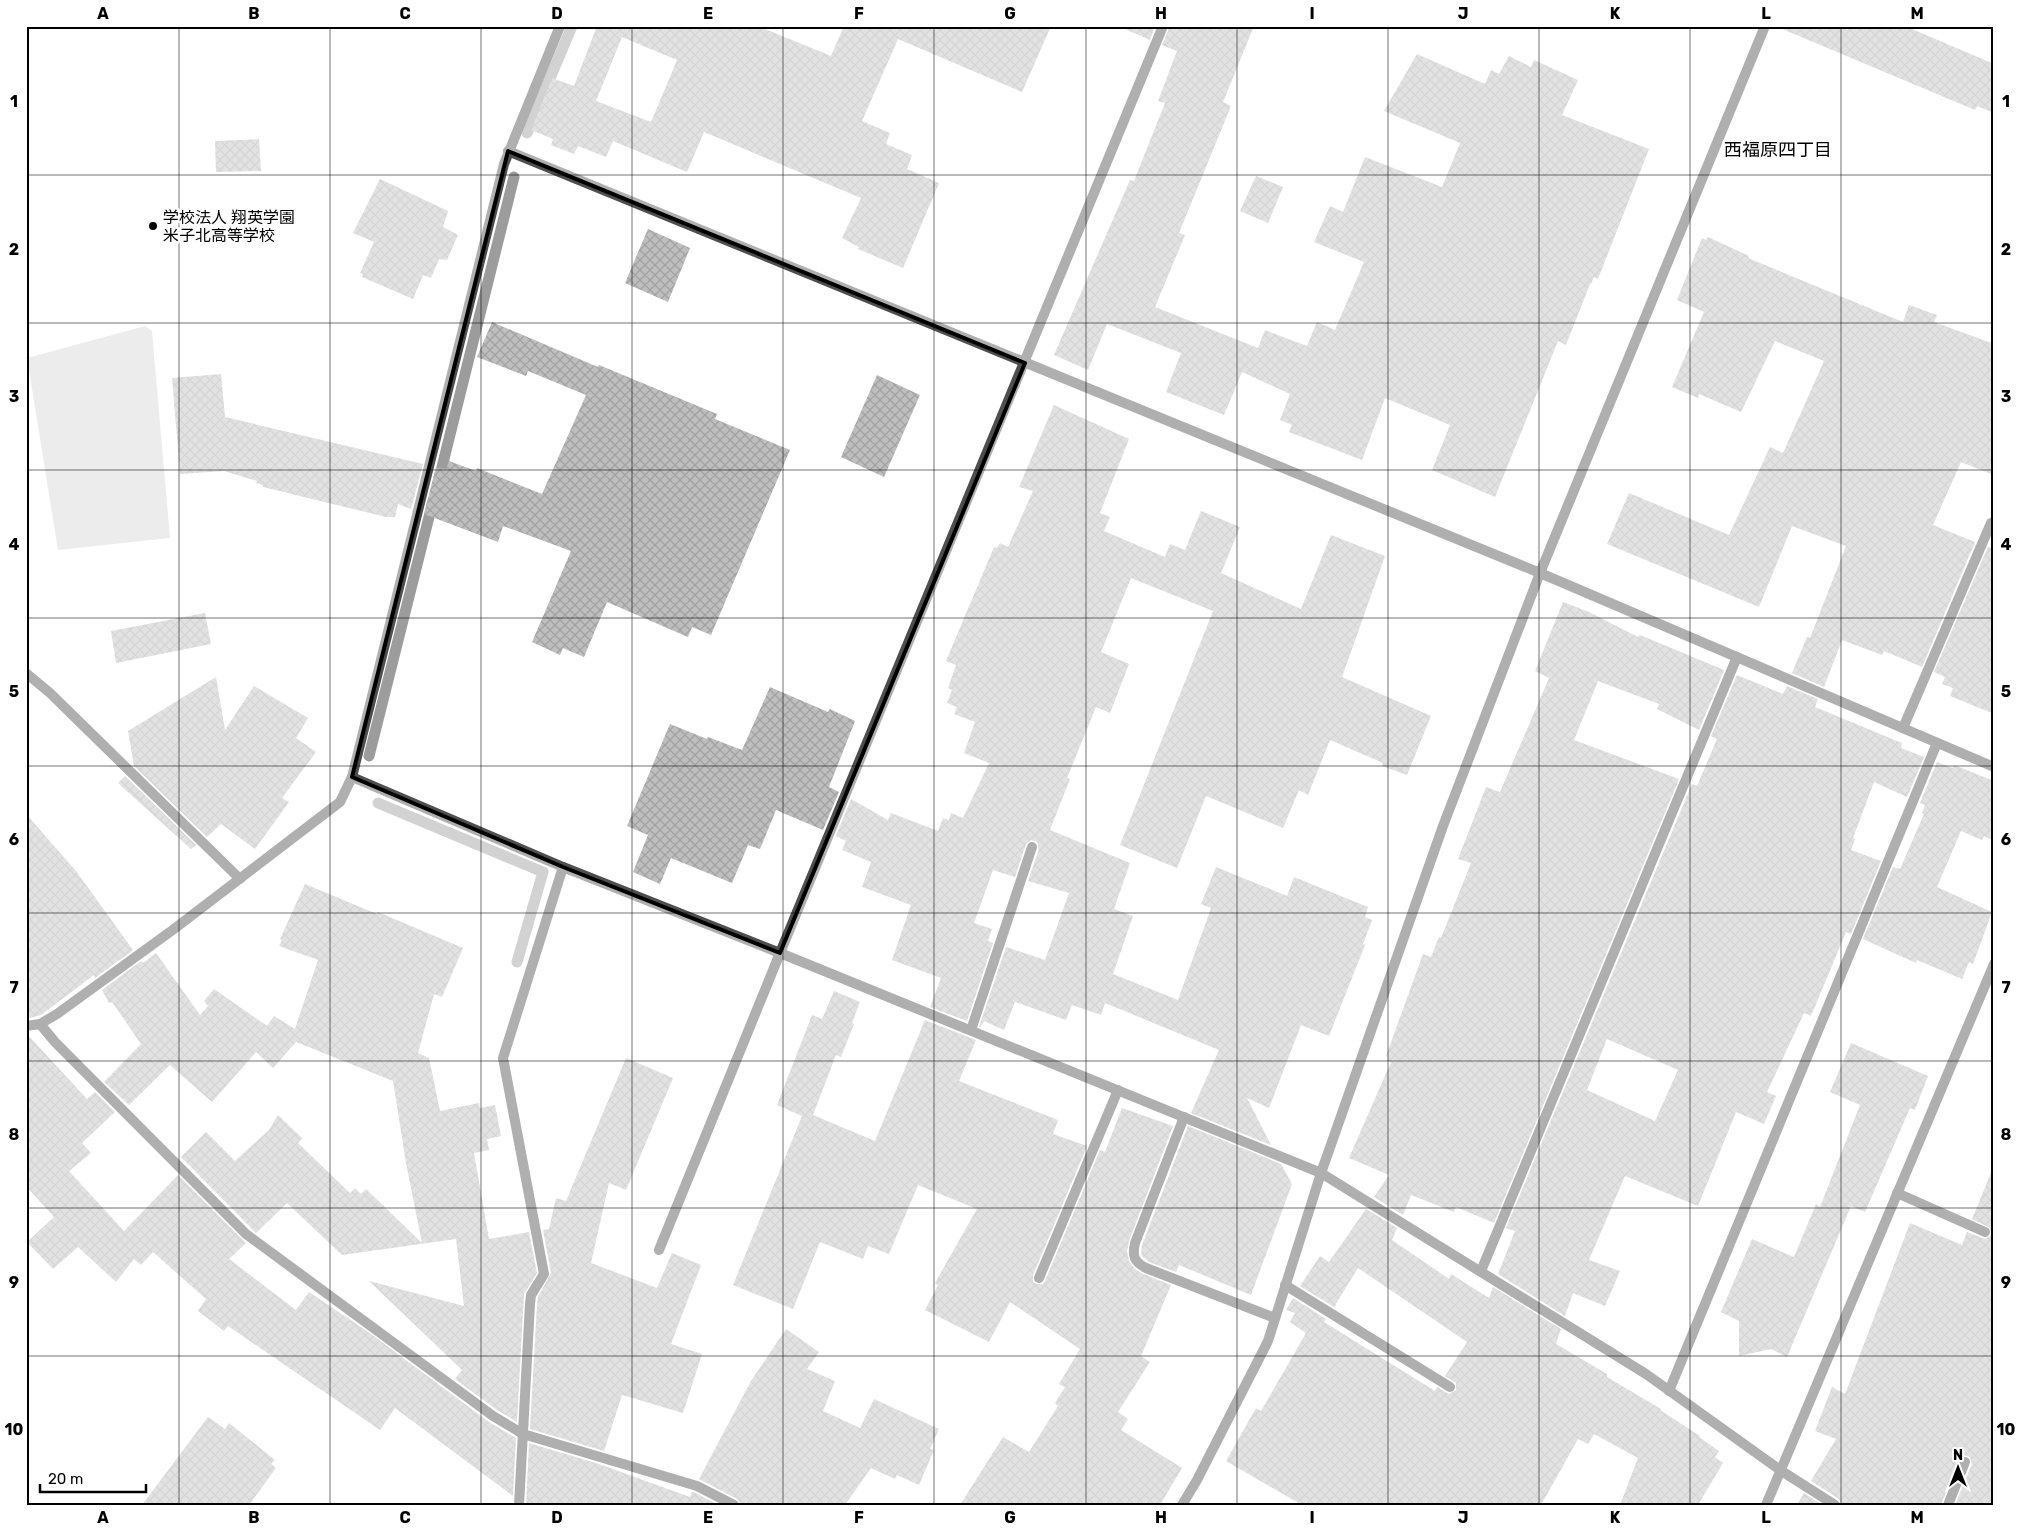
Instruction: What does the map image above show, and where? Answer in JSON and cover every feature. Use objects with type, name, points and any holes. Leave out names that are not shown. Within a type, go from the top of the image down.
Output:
[{"type":"street","points":[[26,1026],[40,1024],[65,1008],[240,879],[340,802],[352,777],[508,151],[560,26]]},
{"type":"street","points":[[659,1250],[1164,26]]},
{"type":"street","points":[[1182,1505],[1198,1480],[1268,1341],[1320,1173],[1443,826],[1540,573],[1765,26]]},
{"type":"street","points":[[508,151],[1540,573],[1994,767]]},
{"type":"street","points":[[1903,728],[1991,523]]},
{"type":"street","points":[[1481,1270],[1738,657]]},
{"type":"street","points":[[26,673],[50,693],[240,879]]},
{"type":"street","points":[[1670,1391],[1937,743]]},
{"type":"street","points":[[352,777],[563,867],[971,1030],[1320,1173],[1481,1270],[1646,1374],[1780,1470],[1835,1505]]},
{"type":"street","points":[[971,1030],[1032,847]]},
{"type":"street","points":[[519,1505],[530,1304],[531,1295],[544,1274],[503,1058],[563,867]]},
{"type":"street","points":[[1766,1505],[1994,964]]},
{"type":"street","points":[[40,1024],[55,1042],[246,1234],[485,1410],[523,1434],[696,1486],[734,1505]]},
{"type":"street","points":[[1039,1278],[1118,1090]]},
{"type":"street","points":[[1184,1117],[1132,1254],[1138,1264],[1146,1268],[1275,1318]]},
{"type":"street","points":[[1897,1193],[1985,1232]]},
{"type":"street","points":[[1285,1285],[1450,1387]]},
{"type":"street","points":[[1948,1505],[1965,1462]]},
{"type":"highlighted area","points":[[508,151],[1025,363],[780,953],[563,867],[352,777]]},
{"type":"shaded area","points":[[145,326],[152,331],[170,538],[58,550],[27,358]]},
{"type":"building","points":[[597,26],[758,26],[831,56],[844,26],[1051,26],[1022,92],[898,39],[862,121],[890,133],[886,144],[912,155],[907,169],[939,183],[903,268],[858,249],[859,247],[842,238],[861,198],[704,132],[687,172],[613,141],[606,157],[578,146],[574,154],[551,145],[553,139],[531,130],[552,78],[574,86]],"holes":[[[622,37],[677,60],[651,122],[596,101]]]},
{"type":"building","points":[[1118,26],[1155,26],[1150,40]]},
{"type":"building","points":[[1170,26],[1254,26],[1223,102],[1231,106],[1179,233],[1185,235],[1155,307],[1258,348],[1265,330],[1307,346],[1317,322],[1335,330],[1364,262],[1314,242],[1330,206],[1343,212],[1365,157],[1442,187],[1460,143],[1384,111],[1417,54],[1485,84],[1491,70],[1499,74],[1509,56],[1531,67],[1534,60],[1578,80],[1562,115],[1649,149],[1598,279],[1594,277],[1590,284],[1566,345],[1558,341],[1495,497],[1432,470],[1450,425],[1385,398],[1362,460],[1289,432],[1292,425],[1280,420],[1290,394],[1242,372],[1224,415],[1166,392],[1181,353],[1107,324],[1088,370],[1054,355],[1130,180],[1134,181],[1165,103],[1158,101],[1177,51],[1162,45]]},
{"type":"building","points":[[1775,26],[1905,26],[1994,64],[1994,113],[1977,106],[1975,110]]},
{"type":"building","points":[[259,139],[261,171],[216,172],[215,141]]},
{"type":"building","points":[[1256,176],[1283,187],[1268,223],[1240,211]]},
{"type":"building","points":[[380,179],[448,211],[443,227],[458,235],[447,260],[439,259],[431,278],[423,275],[413,299],[362,277],[363,274],[360,273],[374,242],[353,233]]},
{"type":"building","points":[[648,229],[690,248],[668,302],[625,283]]},
{"type":"building","points":[[1708,237],[1749,256],[1748,258],[1903,322],[1909,305],[1937,315],[1934,322],[1994,344],[1994,475],[1961,462],[1933,525],[1975,542],[1922,667],[1884,651],[1882,655],[1842,640],[1824,687],[1792,673],[1807,637],[1810,638],[1846,546],[1792,526],[1759,607],[1607,544],[1629,493],[1729,535],[1770,447],[1783,453],[1824,361],[1775,341],[1741,412],[1699,394],[1698,398],[1672,387],[1704,312],[1677,300],[1702,238],[1706,240]]},
{"type":"building","points":[[492,322],[598,367],[599,365],[717,414],[715,419],[790,450],[711,635],[692,627],[688,637],[607,602],[584,657],[563,648],[560,655],[532,642],[571,551],[503,526],[498,542],[424,514],[436,467],[446,469],[449,461],[476,471],[477,468],[542,494],[586,395],[528,371],[526,376],[477,357]]},
{"type":"building","points":[[221,374],[225,417],[423,464],[411,509],[398,504],[395,517],[386,517],[263,487],[263,485],[256,483],[257,481],[224,471],[180,474],[172,378]]},
{"type":"building","points":[[877,375],[920,395],[884,477],[841,457]]},
{"type":"building","points":[[1054,405],[1129,439],[1100,513],[1110,517],[1104,531],[1165,557],[1170,544],[1185,550],[1201,511],[1240,527],[1221,573],[1301,609],[1331,535],[1385,556],[1342,677],[1431,716],[1407,775],[1382,766],[1383,763],[1330,740],[1308,795],[1299,790],[1283,828],[1206,796],[1177,868],[1120,845],[1213,611],[1131,578],[1101,652],[1129,664],[1110,713],[1096,707],[1067,778],[1070,779],[1050,830],[1130,863],[1114,909],[1133,916],[1113,974],[1178,1000],[1211,908],[1201,904],[1216,867],[1287,896],[1294,877],[1368,907],[1365,917],[1372,920],[1363,944],[1365,945],[1329,1036],[1301,1025],[1269,1108],[1247,1098],[1271,1145],[1191,1113],[1219,1050],[1105,1003],[1101,1015],[1072,1005],[1066,1020],[1015,1002],[1004,1030],[984,1021],[981,1027],[979,1027],[1006,947],[1045,960],[1069,893],[1028,881],[1039,849],[1037,842],[1031,840],[1026,844],[1015,877],[993,870],[974,923],[992,929],[988,941],[993,943],[967,1021],[930,1007],[941,978],[892,960],[911,905],[862,887],[871,862],[842,850],[846,841],[836,836],[851,799],[888,820],[891,813],[938,831],[943,818],[949,820],[951,813],[963,818],[989,763],[964,753],[975,722],[954,714],[957,707],[947,703],[952,690],[948,688],[956,665],[946,661],[994,547],[997,548],[1000,543],[1008,547],[1033,491],[1019,487]]},
{"type":"building","points":[[1988,547],[1994,549],[1994,714],[1950,696],[1953,688],[1942,684],[1945,677],[1934,672]]},
{"type":"building","points":[[1563,602],[1589,612],[1638,637],[1640,635],[1724,670],[1699,730],[1657,709],[1659,704],[1598,681],[1574,740],[1679,779],[1494,1223],[1456,1207],[1454,1212],[1411,1195],[1403,1215],[1374,1197],[1389,1175],[1349,1158],[1391,1062],[1387,1061],[1388,1057],[1386,1056],[1423,954],[1431,957],[1439,937],[1441,938],[1471,863],[1458,859],[1486,787],[1500,792],[1549,678],[1535,671]]},
{"type":"building","points":[[205,613],[211,644],[116,663],[111,631]]},
{"type":"building","points":[[1737,675],[1783,694],[1787,686],[1818,699],[1815,707],[1902,743],[1901,748],[1924,757],[1907,797],[1874,782],[1853,838],[1855,839],[1851,850],[1881,861],[1851,934],[1846,932],[1811,1016],[1804,1013],[1767,1092],[1776,1096],[1764,1124],[1736,1112],[1698,1206],[1625,1176],[1589,1260],[1620,1271],[1605,1306],[1573,1293],[1565,1316],[1498,1274],[1515,1231],[1506,1228],[1692,784],[1697,786],[1717,739],[1711,736]],"holes":[[[1607,1039],[1678,1070],[1655,1121],[1587,1090]]]},
{"type":"building","points":[[216,677],[225,730],[254,686],[308,718],[296,738],[316,752],[282,798],[289,802],[255,849],[221,824],[207,837],[134,766],[128,731]]},
{"type":"building","points":[[770,687],[828,712],[830,709],[855,721],[829,787],[839,792],[823,830],[776,810],[760,849],[748,845],[732,883],[671,858],[660,884],[633,872],[648,835],[627,826],[670,724],[707,739],[708,737],[742,750]]},
{"type":"building","points":[[1937,762],[1953,768],[1954,765],[1994,781],[1994,841],[1984,836],[1982,840],[1961,831],[1937,887],[1992,912],[1973,964],[1969,962],[1962,979],[1917,960],[1916,963],[1863,939],[1893,867],[1900,869],[1924,814],[1922,813],[1925,805],[1920,803]]},
{"type":"building","points":[[125,776],[196,845],[191,849],[118,783]]},
{"type":"building","points":[[26,814],[76,871],[133,950],[95,978],[94,975],[41,1015],[26,1019]]},
{"type":"building","points":[[305,884],[463,948],[442,997],[434,994],[418,1053],[429,1058],[440,1111],[479,1103],[480,1108],[495,1105],[501,1136],[487,1139],[489,1150],[474,1153],[489,1239],[529,1232],[537,1273],[524,1294],[517,1422],[497,1410],[455,1379],[462,1370],[369,1281],[464,1306],[456,1239],[342,1255],[287,1203],[256,1233],[181,1157],[206,1132],[235,1161],[269,1130],[278,1115],[302,1138],[298,1143],[350,1193],[355,1188],[361,1194],[366,1189],[422,1243],[406,1163],[393,1081],[296,1042],[273,1068],[256,1052],[212,1102],[170,1065],[129,1105],[104,1082],[141,1044],[112,1002],[109,1003],[102,990],[141,961],[143,963],[156,953],[200,1015],[208,1006],[204,1001],[214,989],[267,1026],[274,1016],[295,1029],[318,960],[279,946],[282,940],[280,939]]},
{"type":"building","points":[[834,991],[860,1002],[852,1023],[854,1024],[841,1057],[836,1055],[813,1115],[875,1141],[925,1020],[976,1040],[959,1081],[1058,1120],[1053,1134],[1087,1146],[1033,1275],[1033,1282],[1037,1284],[1043,1284],[1045,1281],[1100,1150],[1105,1152],[1122,1108],[1173,1126],[1129,1241],[1127,1251],[1129,1261],[1135,1269],[1171,1285],[1141,1356],[1150,1362],[1118,1412],[1128,1419],[1121,1430],[1182,1468],[1160,1505],[960,1505],[1003,1437],[1029,1452],[1058,1406],[1055,1403],[1065,1387],[1059,1384],[1080,1349],[1010,1302],[989,1342],[925,1310],[938,1285],[935,1283],[977,1209],[918,1185],[889,1254],[868,1246],[863,1259],[820,1242],[793,1309],[733,1285],[802,1116],[777,1105],[812,1015],[822,1019]]},
{"type":"building","points":[[26,1033],[87,1099],[95,1092],[115,1112],[82,1143],[91,1153],[69,1171],[124,1231],[178,1175],[246,1243],[229,1259],[296,1310],[309,1292],[367,1331],[489,1422],[516,1438],[513,1496],[395,1408],[380,1430],[228,1326],[224,1331],[198,1311],[206,1299],[153,1252],[141,1265],[134,1259],[116,1282],[78,1247],[53,1269],[27,1242],[54,1217],[26,1186]]},
{"type":"building","points":[[1851,1043],[1928,1076],[1915,1110],[1910,1108],[1865,1212],[1851,1206],[1787,1357],[1771,1349],[1739,1356],[1739,1321],[1721,1312],[1752,1239],[1794,1257],[1816,1204],[1820,1207],[1860,1105],[1830,1092]]},
{"type":"building","points":[[626,1058],[673,1078],[626,1190],[609,1183],[591,1263],[657,1288],[672,1253],[701,1265],[671,1344],[702,1354],[683,1413],[622,1395],[604,1451],[530,1429],[538,1297],[551,1273],[543,1230],[549,1229],[556,1198],[566,1201]]},
{"type":"building","points":[[1188,1126],[1281,1164],[1292,1184],[1251,1295],[1179,1265],[1176,1272],[1149,1262],[1141,1255],[1142,1245]]},
{"type":"building","points":[[1993,1168],[1994,1505],[1955,1505],[1972,1464],[1970,1457],[1964,1455],[1959,1459],[1941,1505],[1842,1505],[1839,1499],[1811,1481],[1836,1439],[1815,1431],[1832,1387],[1845,1394],[1910,1223],[1962,1245],[1967,1232],[1985,1239],[1991,1235],[1990,1228],[1972,1219]]},
{"type":"building","points":[[1366,1209],[1397,1228],[1392,1240],[1449,1279],[1451,1274],[1489,1298],[1493,1287],[1561,1329],[1556,1344],[1661,1409],[1719,1451],[1715,1457],[1723,1463],[1698,1505],[1620,1505],[1638,1458],[1594,1434],[1588,1444],[1578,1439],[1541,1505],[1302,1505],[1226,1461],[1256,1408],[1261,1411],[1306,1333],[1290,1322],[1295,1313],[1286,1310],[1293,1298],[1326,1319],[1324,1322],[1435,1391],[1437,1387],[1449,1394],[1456,1390],[1456,1383],[1445,1376],[1467,1342],[1358,1268],[1334,1307],[1300,1286],[1320,1256],[1329,1262]]},
{"type":"building","points":[[786,1329],[819,1352],[807,1369],[835,1381],[823,1411],[860,1428],[874,1399],[939,1429],[930,1449],[934,1450],[919,1485],[897,1475],[895,1479],[871,1468],[845,1505],[741,1505],[737,1499],[699,1479],[751,1381]]},
{"type":"building","points":[[208,1417],[225,1429],[229,1423],[275,1460],[271,1464],[276,1468],[249,1505],[142,1505]]},
{"type":"building","points":[[529,1443],[599,1464],[690,1497],[692,1492],[694,1492],[718,1505],[526,1505]]},
{"type":"building","points":[[1804,1493],[1822,1505],[1797,1505]]},
{"type":"waterway","points":[[527,133],[572,26]]},
{"type":"waterway","points":[[438,483],[514,177]]},
{"type":"waterway","points":[[369,756],[433,501]]},
{"type":"waterway","points":[[378,803],[543,872],[517,962]]},
{"type":"place","name":"学校法人 翔英学園 米子北高等学校","points":[[153,226]]},
{"type":"district","name":"西福原四丁目","points":[[1778,150]]}]
